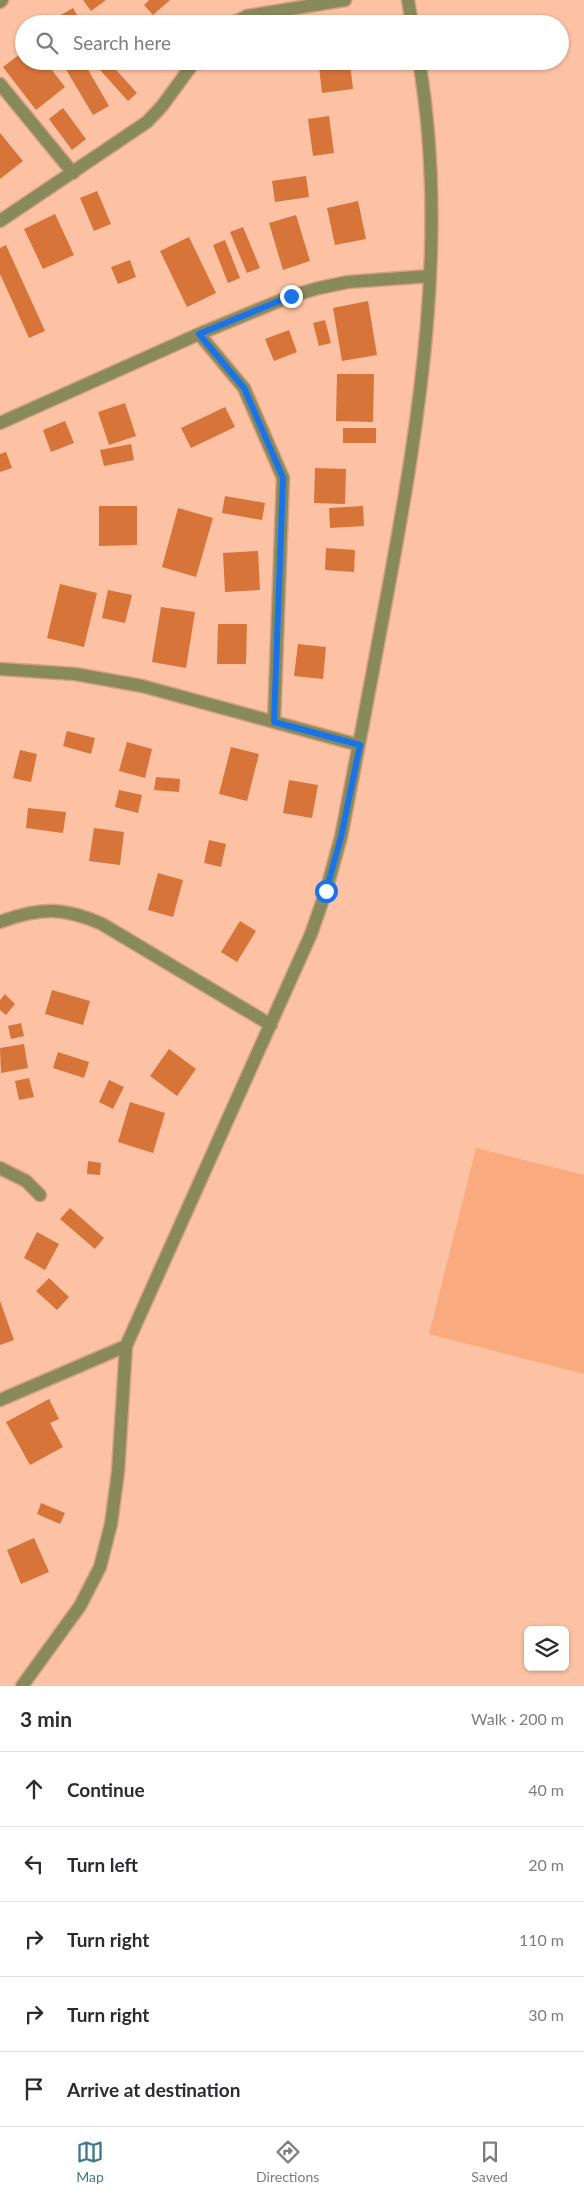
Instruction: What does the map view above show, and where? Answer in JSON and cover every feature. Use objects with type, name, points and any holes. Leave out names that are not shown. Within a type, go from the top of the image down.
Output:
[{"type":"street","points":[[253,15],[345,0]]},
{"type":"street","points":[[408,0],[410,15]]},
{"type":"street","points":[[0,221],[147,122],[162,106],[188,70]]},
{"type":"street","points":[[22,1686],[80,1606],[100,1567],[111,1524],[118,1472],[126,1346],[311,934],[326,891],[341,837],[360,745],[405,500],[418,407],[430,276],[430,177],[427,124],[420,70]]},
{"type":"street","points":[[0,84],[72,173]]},
{"type":"street","points":[[0,424],[199,334],[291,296],[348,282],[430,276]]},
{"type":"street","points":[[199,334],[244,388],[283,478],[274,722]]},
{"type":"street","points":[[0,669],[75,674],[132,685],[360,745]]},
{"type":"street","points":[[0,922],[17,915],[38,911],[60,910],[82,915],[102,924],[271,1025]]},
{"type":"street","points":[[0,1168],[26,1181],[40,1195]]},
{"type":"street","points":[[0,1400],[126,1346]]},
{"type":"shaded area","points":[[476,1148],[584,1175],[584,1374],[429,1334]]},
{"type":"building","points":[[83,0],[106,0],[91,11]]},
{"type":"building","points":[[149,0],[170,0],[153,15],[144,5]]},
{"type":"building","points":[[73,8],[77,15],[61,15]]},
{"type":"building","points":[[15,58],[15,70],[52,70],[65,87],[36,110],[3,67]]},
{"type":"building","points":[[66,70],[88,70],[109,106],[93,115]]},
{"type":"building","points":[[100,70],[116,70],[137,93],[128,101]]},
{"type":"building","points":[[319,70],[351,70],[353,89],[322,93]]},
{"type":"building","points":[[63,108],[86,139],[72,150],[49,119]]},
{"type":"building","points":[[329,116],[334,153],[313,156],[308,119]]},
{"type":"building","points":[[0,133],[23,161],[0,179]]},
{"type":"building","points":[[306,176],[309,197],[275,202],[272,181]]},
{"type":"building","points":[[97,191],[111,224],[94,231],[80,198]]},
{"type":"building","points":[[358,201],[366,239],[335,245],[327,208]]},
{"type":"building","points":[[55,214],[74,255],[43,269],[24,229]]},
{"type":"building","points":[[296,215],[310,261],[283,270],[269,223]]},
{"type":"building","points":[[243,227],[260,268],[247,273],[230,232]]},
{"type":"building","points":[[189,237],[216,293],[187,307],[160,251]]},
{"type":"building","points":[[225,240],[240,278],[228,283],[213,245]]},
{"type":"building","points":[[6,245],[45,331],[29,338],[0,274],[0,248]]},
{"type":"building","points":[[130,260],[136,277],[118,284],[111,267]]},
{"type":"building","points":[[368,301],[377,355],[342,361],[333,308]]},
{"type":"building","points":[[325,320],[331,343],[319,346],[313,323]]},
{"type":"building","points":[[289,330],[297,352],[274,361],[265,339]]},
{"type":"building","points":[[337,374],[374,374],[373,422],[336,421]]},
{"type":"building","points":[[125,403],[136,436],[109,445],[98,412]]},
{"type":"building","points":[[225,407],[235,427],[191,448],[181,428]]},
{"type":"building","points":[[65,421],[74,443],[51,452],[43,430]]},
{"type":"building","points":[[343,428],[376,428],[376,443],[343,443]]},
{"type":"building","points":[[131,444],[134,460],[104,466],[100,450]]},
{"type":"building","points":[[6,452],[12,468],[0,472],[0,454]]},
{"type":"building","points":[[315,468],[346,469],[345,504],[314,503]]},
{"type":"building","points":[[225,496],[265,503],[262,520],[222,513]]},
{"type":"building","points":[[99,506],[137,506],[137,545],[99,546]]},
{"type":"building","points":[[363,506],[364,526],[330,528],[329,508]]},
{"type":"building","points":[[178,508],[213,518],[196,577],[162,567]]},
{"type":"building","points":[[326,548],[355,550],[354,572],[325,570]]},
{"type":"building","points":[[258,551],[260,590],[225,592],[223,553]]},
{"type":"building","points":[[60,584],[97,593],[84,647],[47,638]]},
{"type":"building","points":[[108,590],[132,595],[125,623],[102,618]]},
{"type":"building","points":[[161,607],[195,612],[186,668],[152,662]]},
{"type":"building","points":[[218,624],[247,624],[246,664],[217,664]]},
{"type":"building","points":[[298,644],[326,647],[323,679],[294,676]]},
{"type":"building","points":[[67,731],[95,738],[91,754],[63,746]]},
{"type":"building","points":[[127,742],[152,749],[145,778],[119,771]]},
{"type":"building","points":[[231,747],[259,754],[247,801],[219,794]]},
{"type":"building","points":[[20,750],[37,754],[31,782],[13,778]]},
{"type":"building","points":[[156,777],[180,779],[179,792],[154,790]]},
{"type":"building","points":[[289,780],[318,785],[312,818],[283,813]]},
{"type":"building","points":[[119,790],[142,795],[138,813],[115,807]]},
{"type":"building","points":[[28,808],[66,812],[63,833],[26,828]]},
{"type":"building","points":[[94,828],[124,832],[120,865],[89,861]]},
{"type":"building","points":[[209,840],[226,844],[221,867],[204,863]]},
{"type":"building","points":[[158,873],[183,880],[173,917],[148,910]]},
{"type":"building","points":[[240,921],[256,931],[237,962],[221,952]]},
{"type":"building","points":[[52,990],[90,1001],[83,1025],[45,1014]]},
{"type":"building","points":[[5,994],[15,1004],[6,1015],[0,1010],[0,1000]]},
{"type":"building","points":[[21,1023],[24,1036],[11,1039],[8,1026]]},
{"type":"building","points":[[24,1044],[28,1068],[1,1073],[0,1048]]},
{"type":"building","points":[[169,1049],[196,1069],[177,1096],[150,1076]]},
{"type":"building","points":[[58,1052],[89,1062],[84,1078],[53,1068]]},
{"type":"building","points":[[29,1078],[34,1097],[19,1100],[15,1081]]},
{"type":"building","points":[[109,1080],[124,1087],[113,1109],[99,1102]]},
{"type":"building","points":[[130,1102],[165,1113],[153,1153],[118,1142]]},
{"type":"building","points":[[88,1161],[101,1163],[100,1175],[87,1174]]},
{"type":"building","points":[[70,1208],[104,1238],[95,1249],[60,1219]]},
{"type":"building","points":[[37,1232],[59,1244],[45,1270],[24,1258]]},
{"type":"building","points":[[49,1278],[69,1297],[57,1310],[36,1291]]},
{"type":"building","points":[[0,1301],[14,1340],[0,1345]]},
{"type":"building","points":[[49,1399],[59,1419],[50,1423],[63,1447],[30,1465],[6,1422]]},
{"type":"building","points":[[41,1503],[65,1513],[60,1524],[37,1514]]},
{"type":"building","points":[[34,1538],[49,1572],[21,1584],[7,1550]]},
{"type":"route","points":[[291,296],[199,334],[232,371],[244,388],[283,478],[274,722],[360,745],[341,837],[326,891]]}]
